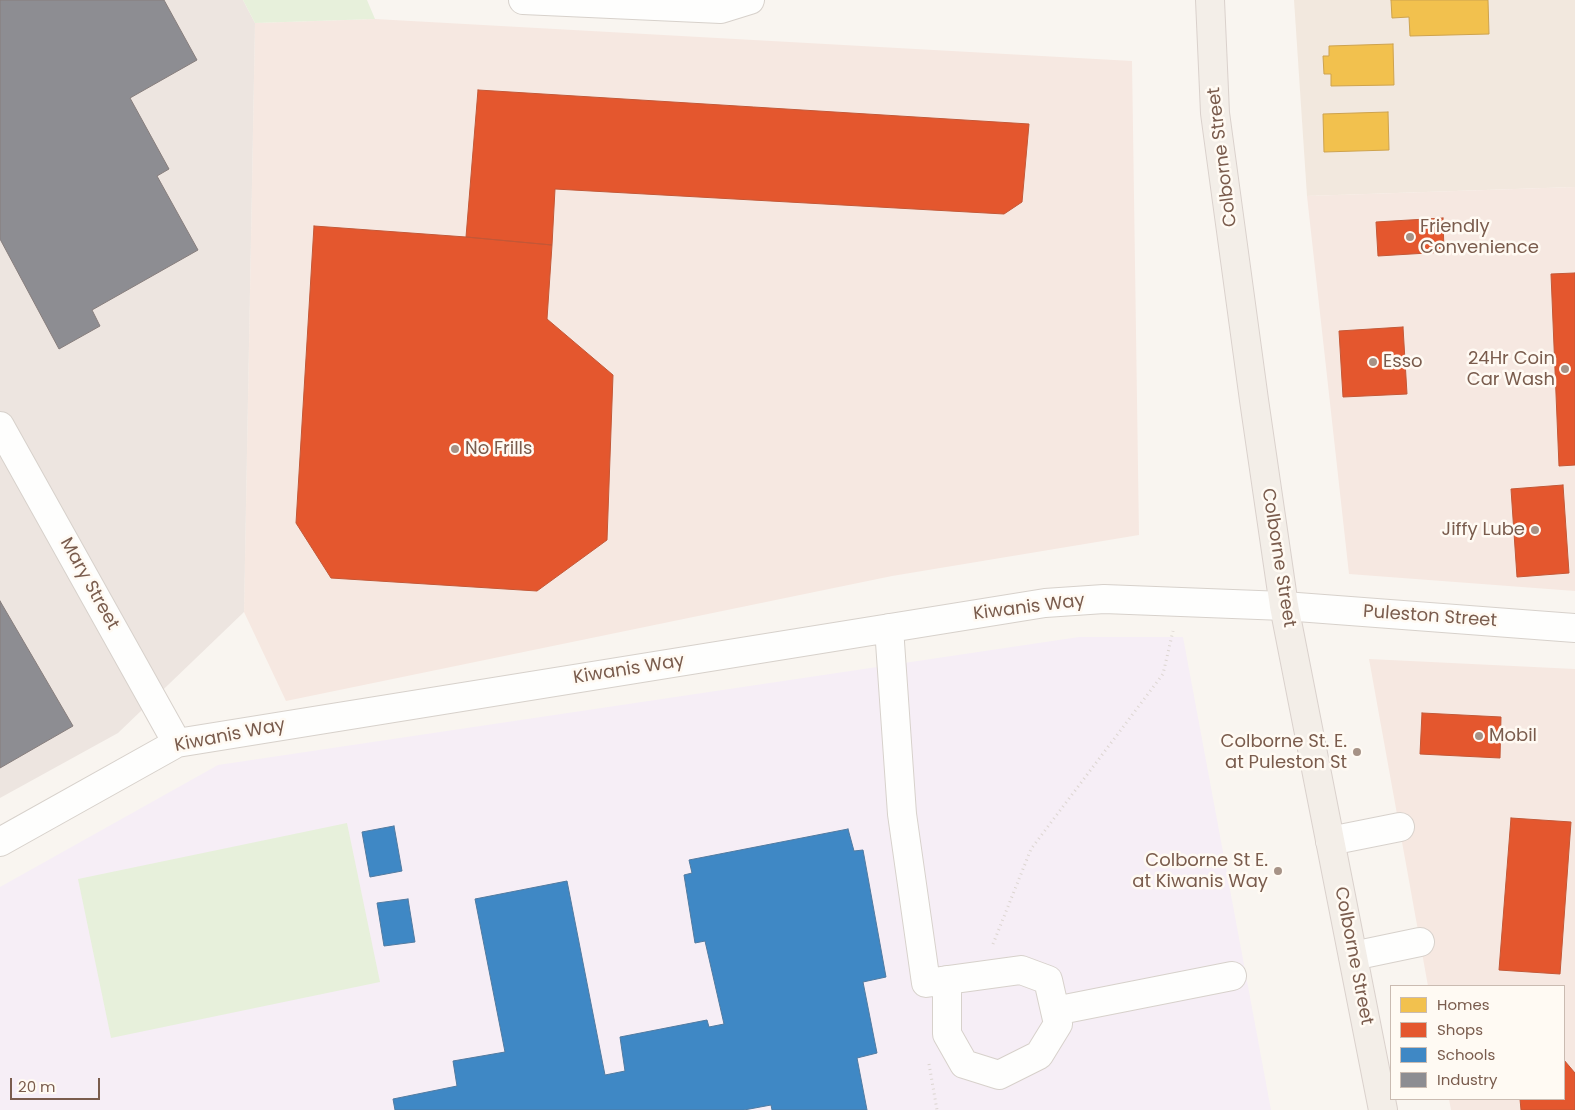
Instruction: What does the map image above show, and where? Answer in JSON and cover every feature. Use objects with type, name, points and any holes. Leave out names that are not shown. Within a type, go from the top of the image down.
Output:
[{"type":"main road","name":"Colborne Street","points":[[1210,0],[1215,113],[1284,606],[1353,956],[1385,1102]]},
{"type":"street","points":[[523,0],[721,9],[750,0]]},
{"type":"street","name":"Mary Street","points":[[0,426],[177,742]]},
{"type":"street","name":"Kiwanis Way","points":[[0,842],[177,742],[1045,603],[1104,599],[1284,606]]},
{"type":"street","name":"Puleston Street","points":[[1284,606],[1575,628]]},
{"type":"street","points":[[889,628],[902,814],[926,983],[981,975],[1021,970],[1048,980],[1058,1024],[1039,1056],[999,1075],[964,1064],[947,1034],[947,980]]},
{"type":"street","points":[[1330,841],[1400,827]]},
{"type":"street","points":[[1353,956],[1420,942]]},
{"type":"street","points":[[1055,1011],[1232,976]]},
{"type":"path","points":[[981,975],[1031,849],[1163,674],[1180,602]]},
{"type":"shaded area","points":[[0,0],[243,0],[255,23],[244,612],[118,733],[0,798]]},
{"type":"shaded area","points":[[1294,0],[1575,0],[1575,187],[1307,196]]},
{"type":"shaded area","points":[[375,19],[1132,61],[1139,535],[892,576],[286,701],[244,612],[255,23]]},
{"type":"shaded area","points":[[1575,187],[1575,591],[1349,574],[1307,196]]},
{"type":"shaded area","points":[[1079,637],[1183,637],[1271,1110],[0,1110],[0,887],[218,765]]},
{"type":"shaded area","points":[[1369,659],[1575,669],[1575,1110],[1451,1110],[1449,1100],[1565,1100],[1565,985],[1428,985]]},
{"type":"green space","points":[[243,0],[367,0],[375,19],[255,23]]},
{"type":"green space","points":[[347,823],[380,982],[111,1038],[78,879]]},
{"type":"building: Homes","points":[[1391,0],[1488,0],[1489,34],[1410,36],[1409,17],[1392,18]]},
{"type":"building: Homes","points":[[1393,44],[1394,85],[1331,86],[1331,74],[1324,74],[1323,56],[1329,56],[1329,46]]},
{"type":"building: Homes","points":[[1388,112],[1389,150],[1324,152],[1323,114]]},
{"type":"building: Shops","points":[[478,90],[1029,124],[1022,202],[1004,214],[555,189],[552,245],[466,237]]},
{"type":"building: Shops","name":"Friendly Convenience","points":[[1443,218],[1444,252],[1378,256],[1376,222]]},
{"type":"building: Shops","name":"No Frills","points":[[314,226],[552,245],[547,319],[613,375],[607,540],[537,591],[331,578],[296,523]]},
{"type":"building: Shops","name":"24Hr Coin Car Wash","points":[[1575,273],[1575,465],[1559,466],[1551,274]]},
{"type":"building: Shops","name":"Esso","points":[[1403,327],[1407,394],[1343,397],[1339,331]]},
{"type":"building: Shops","points":[[1563,485],[1569,573],[1517,577],[1511,489]]},
{"type":"building: Shops","points":[[1422,713],[1501,717],[1500,758],[1420,754]]},
{"type":"building: Shops","points":[[1511,818],[1571,822],[1560,974],[1499,970]]},
{"type":"building: Shops","points":[[1565,1061],[1575,1073],[1575,1110],[1521,1110],[1520,1100],[1565,1100]]},
{"type":"building: Schools","points":[[394,826],[402,871],[370,877],[362,832]]},
{"type":"building: Schools","points":[[848,829],[854,851],[863,850],[886,977],[863,982],[877,1053],[857,1058],[867,1110],[772,1110],[771,1105],[744,1110],[395,1110],[393,1099],[457,1086],[453,1061],[505,1052],[475,899],[567,881],[605,1075],[625,1071],[620,1037],[707,1020],[709,1027],[724,1024],[705,941],[695,943],[684,875],[692,873],[689,860]]},
{"type":"building: Schools","points":[[408,899],[415,942],[384,946],[377,903]]},
{"type":"building: Industry","points":[[0,0],[164,0],[197,60],[130,98],[169,169],[157,176],[198,250],[92,310],[100,326],[59,349],[0,239]]},
{"type":"building: Industry","points":[[0,601],[73,726],[0,768]]},
{"type":"place","name":"Friendly Convenience","points":[[1410,237]]},
{"type":"place","name":"Esso","points":[[1373,362]]},
{"type":"place","name":"24Hr Coin Car Wash","points":[[1565,369]]},
{"type":"place","name":"No Frills","points":[[455,449]]},
{"type":"place","name":"Jiffy Lube","points":[[1535,530]]},
{"type":"place","name":"Mobil","points":[[1479,736]]},
{"type":"place","name":"Colborne St. E. at Puleston St","points":[[1357,752]]},
{"type":"place","name":"Colborne St E. at Kiwanis Way","points":[[1278,871]]}]
